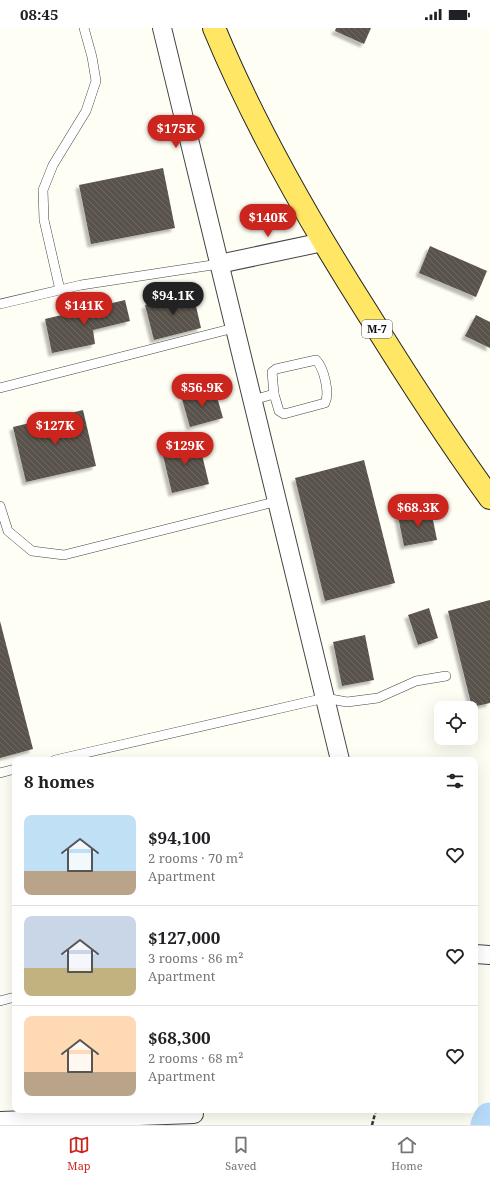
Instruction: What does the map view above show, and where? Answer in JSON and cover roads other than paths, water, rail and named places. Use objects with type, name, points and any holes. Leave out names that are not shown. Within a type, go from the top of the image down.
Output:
[{"type":"main road","name":"M-7","points":[[214,28],[274,153],[324,242],[429,411],[490,498]]},
{"type":"street","points":[[162,28],[218,264],[253,400],[339,757]]},
{"type":"street","points":[[218,264],[324,242]]},
{"type":"street","points":[[0,1121],[176,1113]]},
{"type":"street","points":[[178,1125],[196,1113]]},
{"type":"lane","points":[[60,290],[44,220],[43,190],[53,165],[86,111],[96,81],[92,57],[84,28]]},
{"type":"lane","points":[[0,304],[60,290],[218,264]]},
{"type":"lane","points":[[0,388],[234,328]]},
{"type":"lane","points":[[316,360],[319,363],[328,397],[325,403],[284,414],[277,408],[274,394],[271,376],[272,372],[276,369],[316,360]]},
{"type":"lane","points":[[253,400],[274,394]]},
{"type":"lane","points":[[0,506],[8,531],[32,551],[64,555],[278,502]]},
{"type":"lane","points":[[68,757],[325,698],[347,702],[378,698],[416,682],[446,676]]},
{"type":"lane","points":[[0,773],[12,770]]},
{"type":"lane","points":[[0,1001],[12,998]]},
{"type":"waterway","points":[[487,1125],[490,1119]]}]
